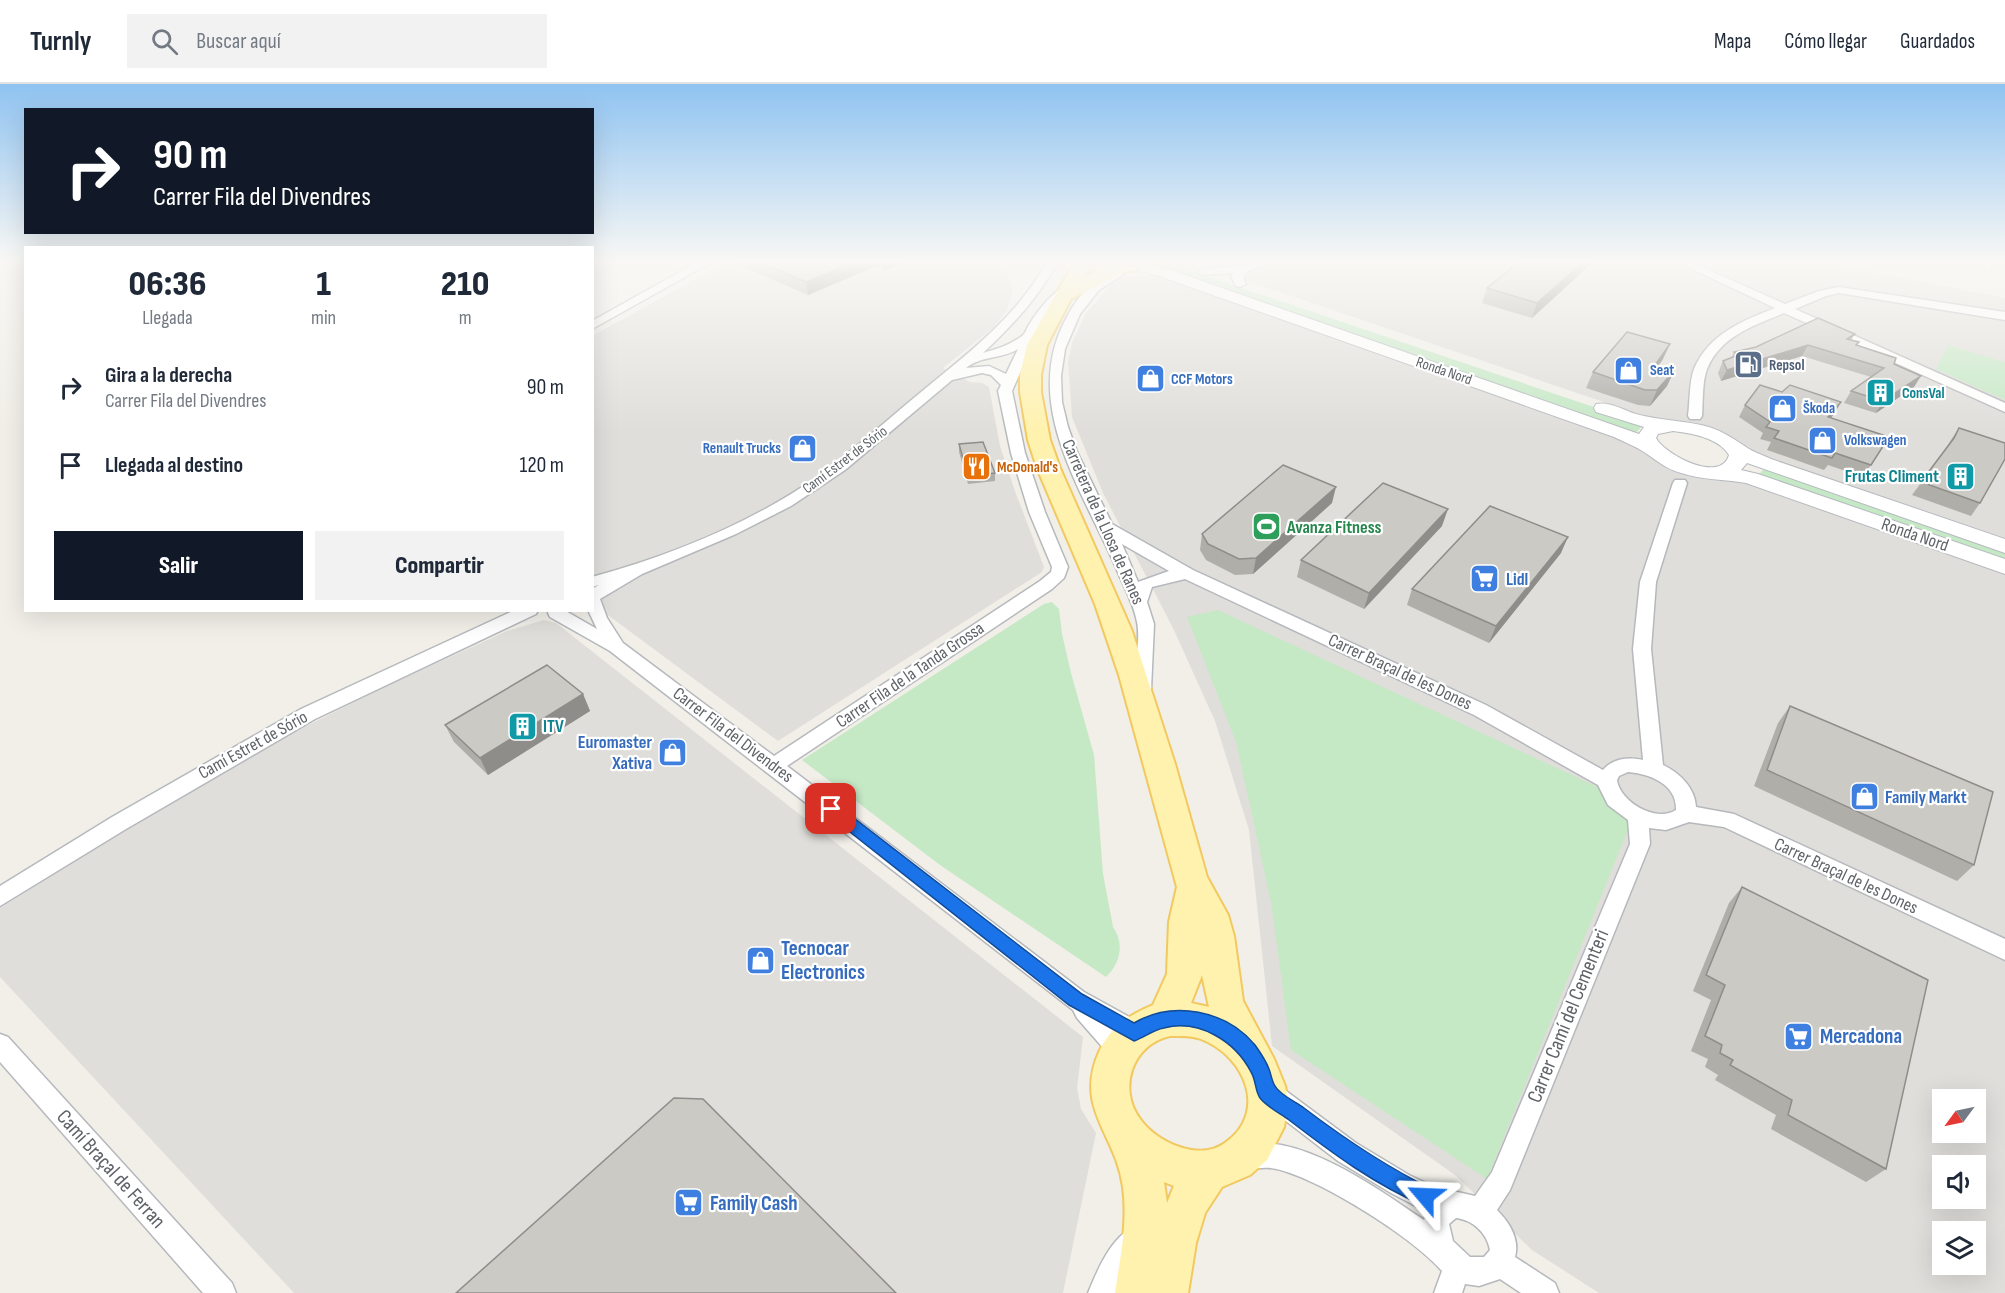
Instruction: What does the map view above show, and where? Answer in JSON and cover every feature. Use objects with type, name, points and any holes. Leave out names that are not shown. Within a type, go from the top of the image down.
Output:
[{"type":"main road","points":[[1048,319],[1033,354],[1029,377],[1033,416],[1050,468],[1117,627],[1174,810],[1194,887],[1211,915],[1225,1001],[1248,1050],[1261,1070],[1267,1092],[1267,1117],[1258,1140],[1195,1186],[1176,1230],[1166,1293]]},
{"type":"main road","name":"Ronda Nord","points":[[1298,319],[1621,433],[1648,446],[1684,473],[1721,472],[1751,478],[2005,567]]},
{"type":"main road","name":"Ronda Nord","points":[[1359,319],[1632,419],[1686,424],[1716,435],[1736,450],[1764,464],[2005,546]]},
{"type":"main road","points":[[1648,446],[1646,439],[1648,433],[1686,424]]},
{"type":"main road","points":[[1721,472],[1737,464],[1739,458],[1736,450]]},
{"type":"main road","points":[[1137,1293],[1148,1222],[1141,1171],[1128,1136],[1116,1114],[1110,1092],[1111,1069],[1185,974],[1185,921],[1194,887]]},
{"type":"main road","points":[[1140,1034],[1201,1021],[1218,1027],[1248,1050]]},
{"type":"main road","points":[[1128,1136],[1145,1152],[1165,1164],[1187,1170],[1225,1164]]},
{"type":"street","name":"Camí Estret de Sório","points":[[594,581],[636,570],[727,532],[804,492],[868,444],[967,360],[1008,319]]},
{"type":"street","points":[[946,377],[970,370],[986,369],[996,372],[1007,383],[1023,341],[1039,319]]},
{"type":"street","name":"Carretera de la Llosa de Ranes","points":[[1072,319],[1060,342],[1054,366],[1057,406],[1066,443],[1076,469],[1105,526],[1139,602],[1146,624],[1142,704]]},
{"type":"street","points":[[1686,424],[1700,370],[1708,353],[1723,337],[1756,319]]},
{"type":"street","points":[[1810,319],[2005,408]]},
{"type":"street","points":[[987,342],[1000,348],[1023,341]]},
{"type":"street","points":[[967,360],[1001,353],[1023,341]]},
{"type":"street","name":"Carrer Fila de la Tanda Grossa","points":[[774,765],[1046,585],[1058,574],[1060,567],[1037,512],[1018,453],[1006,403],[1007,383]]},
{"type":"street","points":[[1654,769],[1642,649],[1648,582],[1684,473]]},
{"type":"street","name":"Carrer Braçal de les Dones","points":[[1105,526],[1187,574],[1480,710],[1607,781]]},
{"type":"street","name":"Camí Estret de Sório","points":[[594,597],[636,570]]},
{"type":"street","points":[[1139,602],[1145,584],[1170,576],[1187,574]]},
{"type":"street","name":"Carrer Fila del Divendres","points":[[594,604],[599,618],[616,647]]},
{"type":"street","name":"Camí Estret de Sório","points":[[0,897],[119,823],[308,714],[524,614],[543,612]]},
{"type":"street","name":"Carrer Fila del Divendres","points":[[555,612],[616,647],[774,765],[1076,999],[1140,1034]]},
{"type":"street","points":[[1640,765],[1654,769],[1667,776],[1685,795],[1687,805],[1684,813],[1677,819],[1666,822],[1638,817],[1625,810],[1608,791],[1607,781],[1610,773],[1617,768],[1640,765]]},
{"type":"street","name":"Carrer Braçal de les Dones","points":[[1684,813],[1727,820],[2005,950]]},
{"type":"street","name":"Carrer Camí del Cementeri","points":[[1481,1211],[1500,1181],[1640,844],[1638,817]]},
{"type":"street","name":"Camí Braçal de Ferran","points":[[0,1045],[222,1293]]},
{"type":"street","points":[[1267,1092],[1347,1152],[1400,1184],[1446,1207]]},
{"type":"street","points":[[1225,1164],[1268,1155],[1300,1163],[1345,1186],[1449,1256],[1477,1272],[1493,1268],[1499,1262],[1502,1252],[1502,1241],[1494,1224],[1481,1211],[1462,1204],[1446,1207],[1439,1214],[1435,1224],[1436,1235],[1449,1256],[1448,1293]]},
{"type":"street","points":[[1101,1293],[1114,1269],[1148,1222]]},
{"type":"street","points":[[1499,1262],[1545,1293]]},
{"type":"shaded area","points":[[622,319],[1000,319],[994,327],[943,368],[970,382],[982,383],[989,387],[1000,446],[1044,567],[1042,572],[778,741],[594,605],[594,335]]},
{"type":"shaded area","points":[[1083,319],[1282,319],[1637,442],[1659,464],[1683,473],[1722,481],[1742,479],[2005,571],[2005,1293],[1599,1293],[1532,1250],[1455,1175],[1272,1046],[1249,830],[1215,721],[1173,628],[1103,493],[1072,417],[1068,362],[1072,343]]},
{"type":"shaded area","points":[[1360,319],[2005,319],[2005,538]]},
{"type":"shaded area","points":[[544,620],[556,623],[1083,1037],[1077,1088],[1081,1109],[1096,1133],[1063,1293],[294,1293],[0,977],[0,908],[271,744],[378,690],[507,631]]},
{"type":"green space","points":[[1305,319],[1335,319],[1644,424],[1635,434]]},
{"type":"green space","points":[[1948,345],[2005,362],[2005,400],[1936,369]]},
{"type":"green space","points":[[1765,468],[2005,549],[2005,563],[1757,477]]},
{"type":"green space","points":[[1052,602],[1059,609],[1071,673],[1094,755],[1103,874],[1113,927],[1120,947],[1118,960],[1106,977],[940,865],[802,760],[1044,604]]},
{"type":"green space","points":[[1218,610],[1606,791],[1631,822],[1487,1179],[1291,1050],[1271,902],[1236,742],[1187,617]]},
{"type":"building","points":[[1815,319],[1821,319],[1855,334],[1847,339],[1859,342],[1856,345],[1896,358],[1894,364],[1921,376],[1883,401],[1851,391],[1884,368],[1808,345],[1727,370],[1723,361],[1738,355],[1734,352],[1756,347]]},
{"type":"building","points":[[1627,332],[1670,344],[1655,365],[1674,371],[1657,390],[1645,390],[1593,372]]},
{"type":"building","points":[[1760,385],[1782,392],[1790,385],[1841,402],[1828,417],[1889,437],[1871,465],[1835,453],[1832,458],[1774,438],[1779,431],[1766,427],[1770,422],[1745,405]]},
{"type":"building","name":"Frutas Climent","points":[[1959,428],[2005,443],[2005,459],[1980,503],[1921,482]]},
{"type":"building","name":"McDonald's","points":[[983,442],[995,473],[968,476],[959,444]]},
{"type":"building","name":"Avanza Fitness","points":[[1283,465],[1336,487],[1256,558],[1239,559],[1208,544],[1202,534]]},
{"type":"building","points":[[1383,483],[1448,509],[1369,593],[1301,560]]},
{"type":"building","name":"Lidl","points":[[1490,506],[1568,537],[1496,626],[1412,589]]},
{"type":"building","points":[[547,665],[583,694],[480,758],[445,725]]},
{"type":"building","name":"Family Markt","points":[[1790,706],[1993,792],[1974,865],[1767,770]]},
{"type":"building","name":"Mercadona","points":[[1742,887],[1928,980],[1886,1169],[1788,1115],[1792,1100],[1730,1065],[1733,1060],[1720,1053],[1722,1045],[1705,1036],[1725,985],[1706,975]]},
{"type":"building","name":"Family Cash","points":[[674,1098],[703,1099],[896,1293],[456,1293]]},
{"type":"place","name":"Repsol","points":[[1748,365]]},
{"type":"place","name":"Seat","points":[[1629,370]]},
{"type":"place","name":"CCF Motors","points":[[1150,379]]},
{"type":"place","name":"ConsVal","points":[[1881,393]]},
{"type":"place","name":"Škoda","points":[[1782,408]]},
{"type":"place","name":"Volkswagen","points":[[1823,440]]},
{"type":"place","name":"Renault Trucks","points":[[802,448]]},
{"type":"place","name":"McDonald's","points":[[976,467]]},
{"type":"place","name":"Frutas Climent","points":[[1960,476]]},
{"type":"place","name":"Avanza Fitness","points":[[1266,527]]},
{"type":"place","name":"Lidl","points":[[1485,579]]},
{"type":"place","name":"ITV","points":[[522,726]]},
{"type":"place","name":"Euromaster Xativa","points":[[673,752]]},
{"type":"place","name":"Family Markt","points":[[1864,797]]},
{"type":"place","name":"Tecnocar Electronics","points":[[760,960]]},
{"type":"place","name":"Mercadona","points":[[1799,1036]]},
{"type":"place","name":"Family Cash","points":[[689,1203]]},
{"type":"route","points":[[831,809],[1076,999],[1134,1032],[1166,1019],[1183,1018],[1218,1027],[1234,1037],[1248,1050],[1261,1070],[1267,1092],[1347,1152],[1400,1184],[1425,1196]]}]
